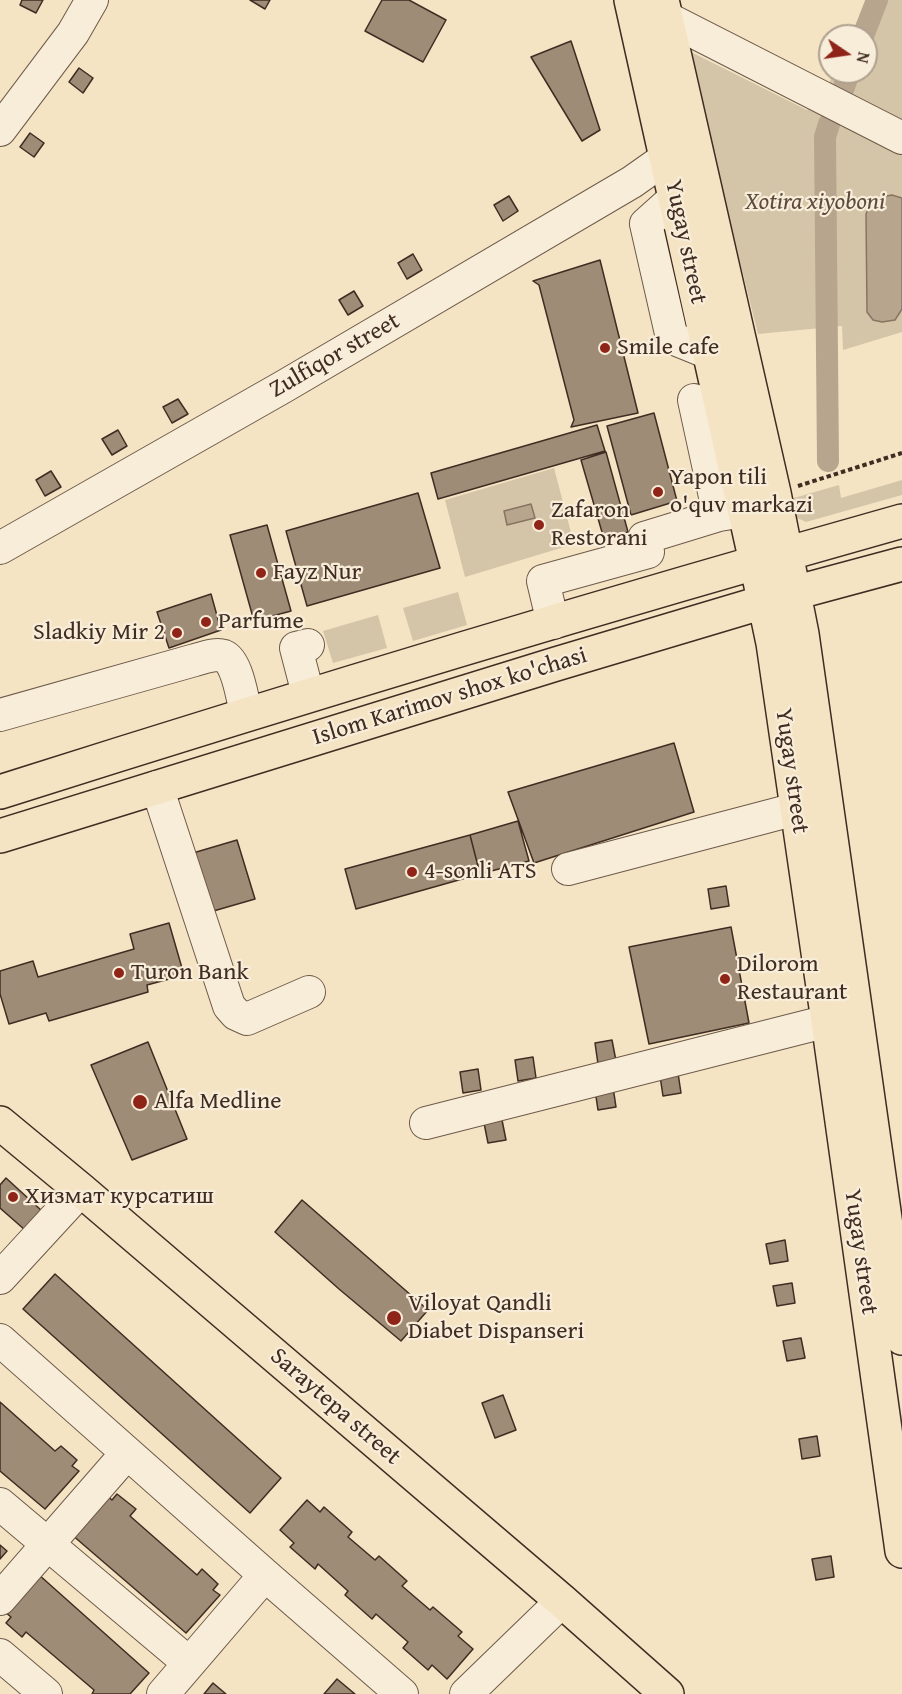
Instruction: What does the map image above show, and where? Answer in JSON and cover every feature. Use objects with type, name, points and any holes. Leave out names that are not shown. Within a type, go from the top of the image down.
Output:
[{"type":"main road","name":"Yugay street","points":[[644,4],[666,158],[709,353],[731,513],[804,646],[897,1273],[902,1338]]},
{"type":"main road","name":"Yugay street","points":[[644,4],[774,493],[787,553],[772,643],[828,1021],[902,1551]]},
{"type":"main road","name":"Islom Karimov shox ko'chasi","points":[[0,792],[308,694],[902,521]]},
{"type":"main road","name":"Islom Karimov shox ko'chasi","points":[[0,836],[545,667],[902,564]]},
{"type":"main road","name":"Saraytepa street","points":[[0,1123],[562,1601],[667,1694]]},
{"type":"street","points":[[0,130],[73,33],[92,0]]},
{"type":"street","points":[[644,4],[902,138]]},
{"type":"street","name":"Zulfiqor street","points":[[0,548],[283,387],[632,182],[666,158]]},
{"type":"street","points":[[553,623],[543,581],[648,552],[645,538],[731,513],[694,400]]},
{"type":"street","points":[[308,645],[296,648],[308,694]]},
{"type":"street","points":[[0,715],[220,655],[230,660],[239,682],[246,714]]},
{"type":"street","points":[[157,787],[229,1006],[236,1014],[247,1018],[309,992]]},
{"type":"street","points":[[568,869],[796,809]]},
{"type":"street","points":[[426,1123],[828,1021]]},
{"type":"street","points":[[0,1278],[81,1190]]},
{"type":"street","points":[[0,1340],[402,1694]]},
{"type":"street","points":[[0,1599],[127,1453]]},
{"type":"street","points":[[0,1504],[189,1663]]},
{"type":"street","points":[[163,1694],[265,1575]]},
{"type":"street","points":[[466,1694],[562,1601]]},
{"type":"street","points":[[0,1655],[46,1694]]},
{"type":"path","points":[[774,493],[902,453]]},
{"type":"green space","name":"Xotira xiyoboni","points":[[867,0],[902,0],[902,332],[843,350],[842,326],[758,334],[687,50],[807,110],[829,84],[878,84],[878,24],[856,24]]},
{"type":"green space","points":[[554,468],[574,544],[465,577],[445,500]]},
{"type":"green space","points":[[902,480],[902,495],[806,522],[795,517],[787,500],[839,485],[841,498]]},
{"type":"green space","points":[[458,592],[467,625],[413,641],[403,608]]},
{"type":"green space","points":[[378,615],[387,648],[333,663],[323,631]]},
{"type":"shaded area","points":[[892,195],[902,198],[902,309],[895,320],[882,322],[873,320],[867,312],[866,214],[870,205],[876,200]]},
{"type":"shaded area","points":[[531,504],[535,518],[507,525],[504,511]]},
{"type":"building","points":[[22,0],[43,0],[36,13],[20,5]]},
{"type":"building","points":[[250,0],[270,0],[265,9]]},
{"type":"building","points":[[382,0],[409,0],[446,20],[423,62],[365,31]]},
{"type":"building","points":[[571,41],[600,130],[582,141],[531,57]]},
{"type":"building","points":[[79,68],[93,78],[83,93],[69,82]]},
{"type":"building","points":[[30,133],[44,143],[34,157],[20,147]]},
{"type":"building","points":[[509,196],[518,211],[503,221],[494,205]]},
{"type":"building","points":[[413,254],[422,270],[407,279],[398,263]]},
{"type":"building","points":[[600,260],[638,413],[571,427],[574,420],[539,285],[533,281]]},
{"type":"building","points":[[354,291],[363,306],[348,315],[339,300]]},
{"type":"building","points":[[178,399],[188,414],[172,423],[163,407]]},
{"type":"building","points":[[654,413],[677,501],[631,515],[607,426]]},
{"type":"building","points":[[597,425],[605,451],[438,499],[431,473]]},
{"type":"building","points":[[118,430],[127,446],[112,455],[102,439]]},
{"type":"building","points":[[606,452],[628,532],[604,539],[581,460]]},
{"type":"building","points":[[51,471],[61,487],[45,496],[36,480]]},
{"type":"building","points":[[418,493],[440,568],[307,606],[286,531]]},
{"type":"building","name":"Fayz Nur","points":[[267,525],[291,611],[254,621],[230,535]]},
{"type":"building","points":[[211,594],[221,630],[169,648],[157,612]]},
{"type":"building","points":[[674,743],[694,812],[534,863],[508,792]]},
{"type":"building","points":[[518,821],[529,861],[480,874],[470,835]]},
{"type":"building","name":"4-sonli ATS","points":[[470,835],[480,874],[356,909],[345,869]]},
{"type":"building","points":[[237,840],[255,899],[210,912],[193,853]]},
{"type":"building","points":[[726,886],[729,906],[711,909],[708,889]]},
{"type":"building","name":"Turon Bank","points":[[169,923],[184,975],[147,985],[148,992],[49,1021],[46,1013],[9,1024],[0,994],[0,971],[33,961],[38,977],[134,949],[130,934]]},
{"type":"building","points":[[731,927],[749,1023],[649,1044],[629,947]]},
{"type":"building","points":[[612,1040],[616,1061],[598,1064],[595,1043]]},
{"type":"building","name":"Alfa Medline","points":[[148,1042],[187,1139],[132,1160],[91,1065]]},
{"type":"building","points":[[533,1057],[536,1078],[518,1081],[515,1060]]},
{"type":"building","points":[[478,1069],[481,1090],[463,1093],[460,1072]]},
{"type":"building","points":[[678,1073],[681,1093],[663,1096],[660,1076]]},
{"type":"building","points":[[613,1087],[616,1107],[598,1110],[595,1090]]},
{"type":"building","points":[[502,1120],[506,1140],[488,1143],[484,1123]]},
{"type":"building","name":"Хизмат курсатиш","points":[[6,1178],[42,1211],[25,1230],[0,1208],[0,1185]]},
{"type":"building","points":[[302,1200],[428,1310],[401,1341],[275,1232]]},
{"type":"building","points":[[785,1240],[788,1261],[770,1264],[766,1244]]},
{"type":"building","points":[[55,1274],[281,1478],[250,1513],[23,1309]]},
{"type":"building","points":[[792,1283],[795,1303],[777,1306],[773,1286]]},
{"type":"building","points":[[801,1338],[805,1358],[787,1361],[783,1341]]},
{"type":"building","points":[[503,1395],[516,1430],[495,1438],[482,1403]]},
{"type":"building","points":[[0,1402],[55,1451],[61,1446],[77,1460],[72,1466],[79,1471],[45,1509],[0,1471]]},
{"type":"building","points":[[817,1436],[820,1456],[802,1459],[799,1439]]},
{"type":"building","points":[[105,1494],[112,1500],[117,1494],[136,1509],[130,1516],[197,1575],[202,1569],[218,1584],[213,1590],[220,1595],[186,1633],[71,1534]]},
{"type":"building","points":[[307,1500],[320,1512],[324,1507],[352,1532],[348,1537],[375,1560],[379,1556],[407,1581],[402,1586],[430,1610],[433,1607],[462,1632],[458,1636],[473,1649],[447,1679],[432,1665],[428,1670],[403,1648],[408,1642],[376,1614],[372,1619],[345,1595],[348,1591],[318,1564],[315,1569],[290,1547],[294,1543],[280,1530]]},
{"type":"building","points":[[0,1545],[7,1551],[0,1559]]},
{"type":"building","points":[[831,1556],[834,1577],[816,1580],[812,1559]]},
{"type":"building","points":[[38,1574],[149,1673],[130,1694],[92,1694],[94,1690],[26,1632],[22,1637],[6,1623],[11,1617],[5,1612]]},
{"type":"building","points":[[337,1679],[355,1694],[324,1694]]},
{"type":"building","points":[[213,1683],[226,1694],[204,1694]]},
{"type":"waterway","points":[[868,24],[877,0]]},
{"type":"waterway","points":[[828,461],[825,137],[829,124]]},
{"type":"place","name":"Smile cafe","points":[[605,348]]},
{"type":"place","name":"Yapon tili o'quv markazi","points":[[658,492]]},
{"type":"place","name":"Zafaron Restorani","points":[[539,525]]},
{"type":"place","name":"Fayz Nur","points":[[261,573]]},
{"type":"place","name":"Parfume","points":[[206,622]]},
{"type":"place","name":"Sladkiy Mir 2","points":[[177,633]]},
{"type":"place","name":"4-sonli ATS","points":[[412,872]]},
{"type":"place","name":"Turon Bank","points":[[119,973]]},
{"type":"place","name":"Dilorom Restaurant","points":[[725,979]]},
{"type":"place","name":"Alfa Medline","points":[[140,1102]]},
{"type":"place","name":"Хизмат курсатиш","points":[[13,1197]]},
{"type":"place","name":"Viloyat Qandli Diabet Dispanseri","points":[[394,1318]]}]
